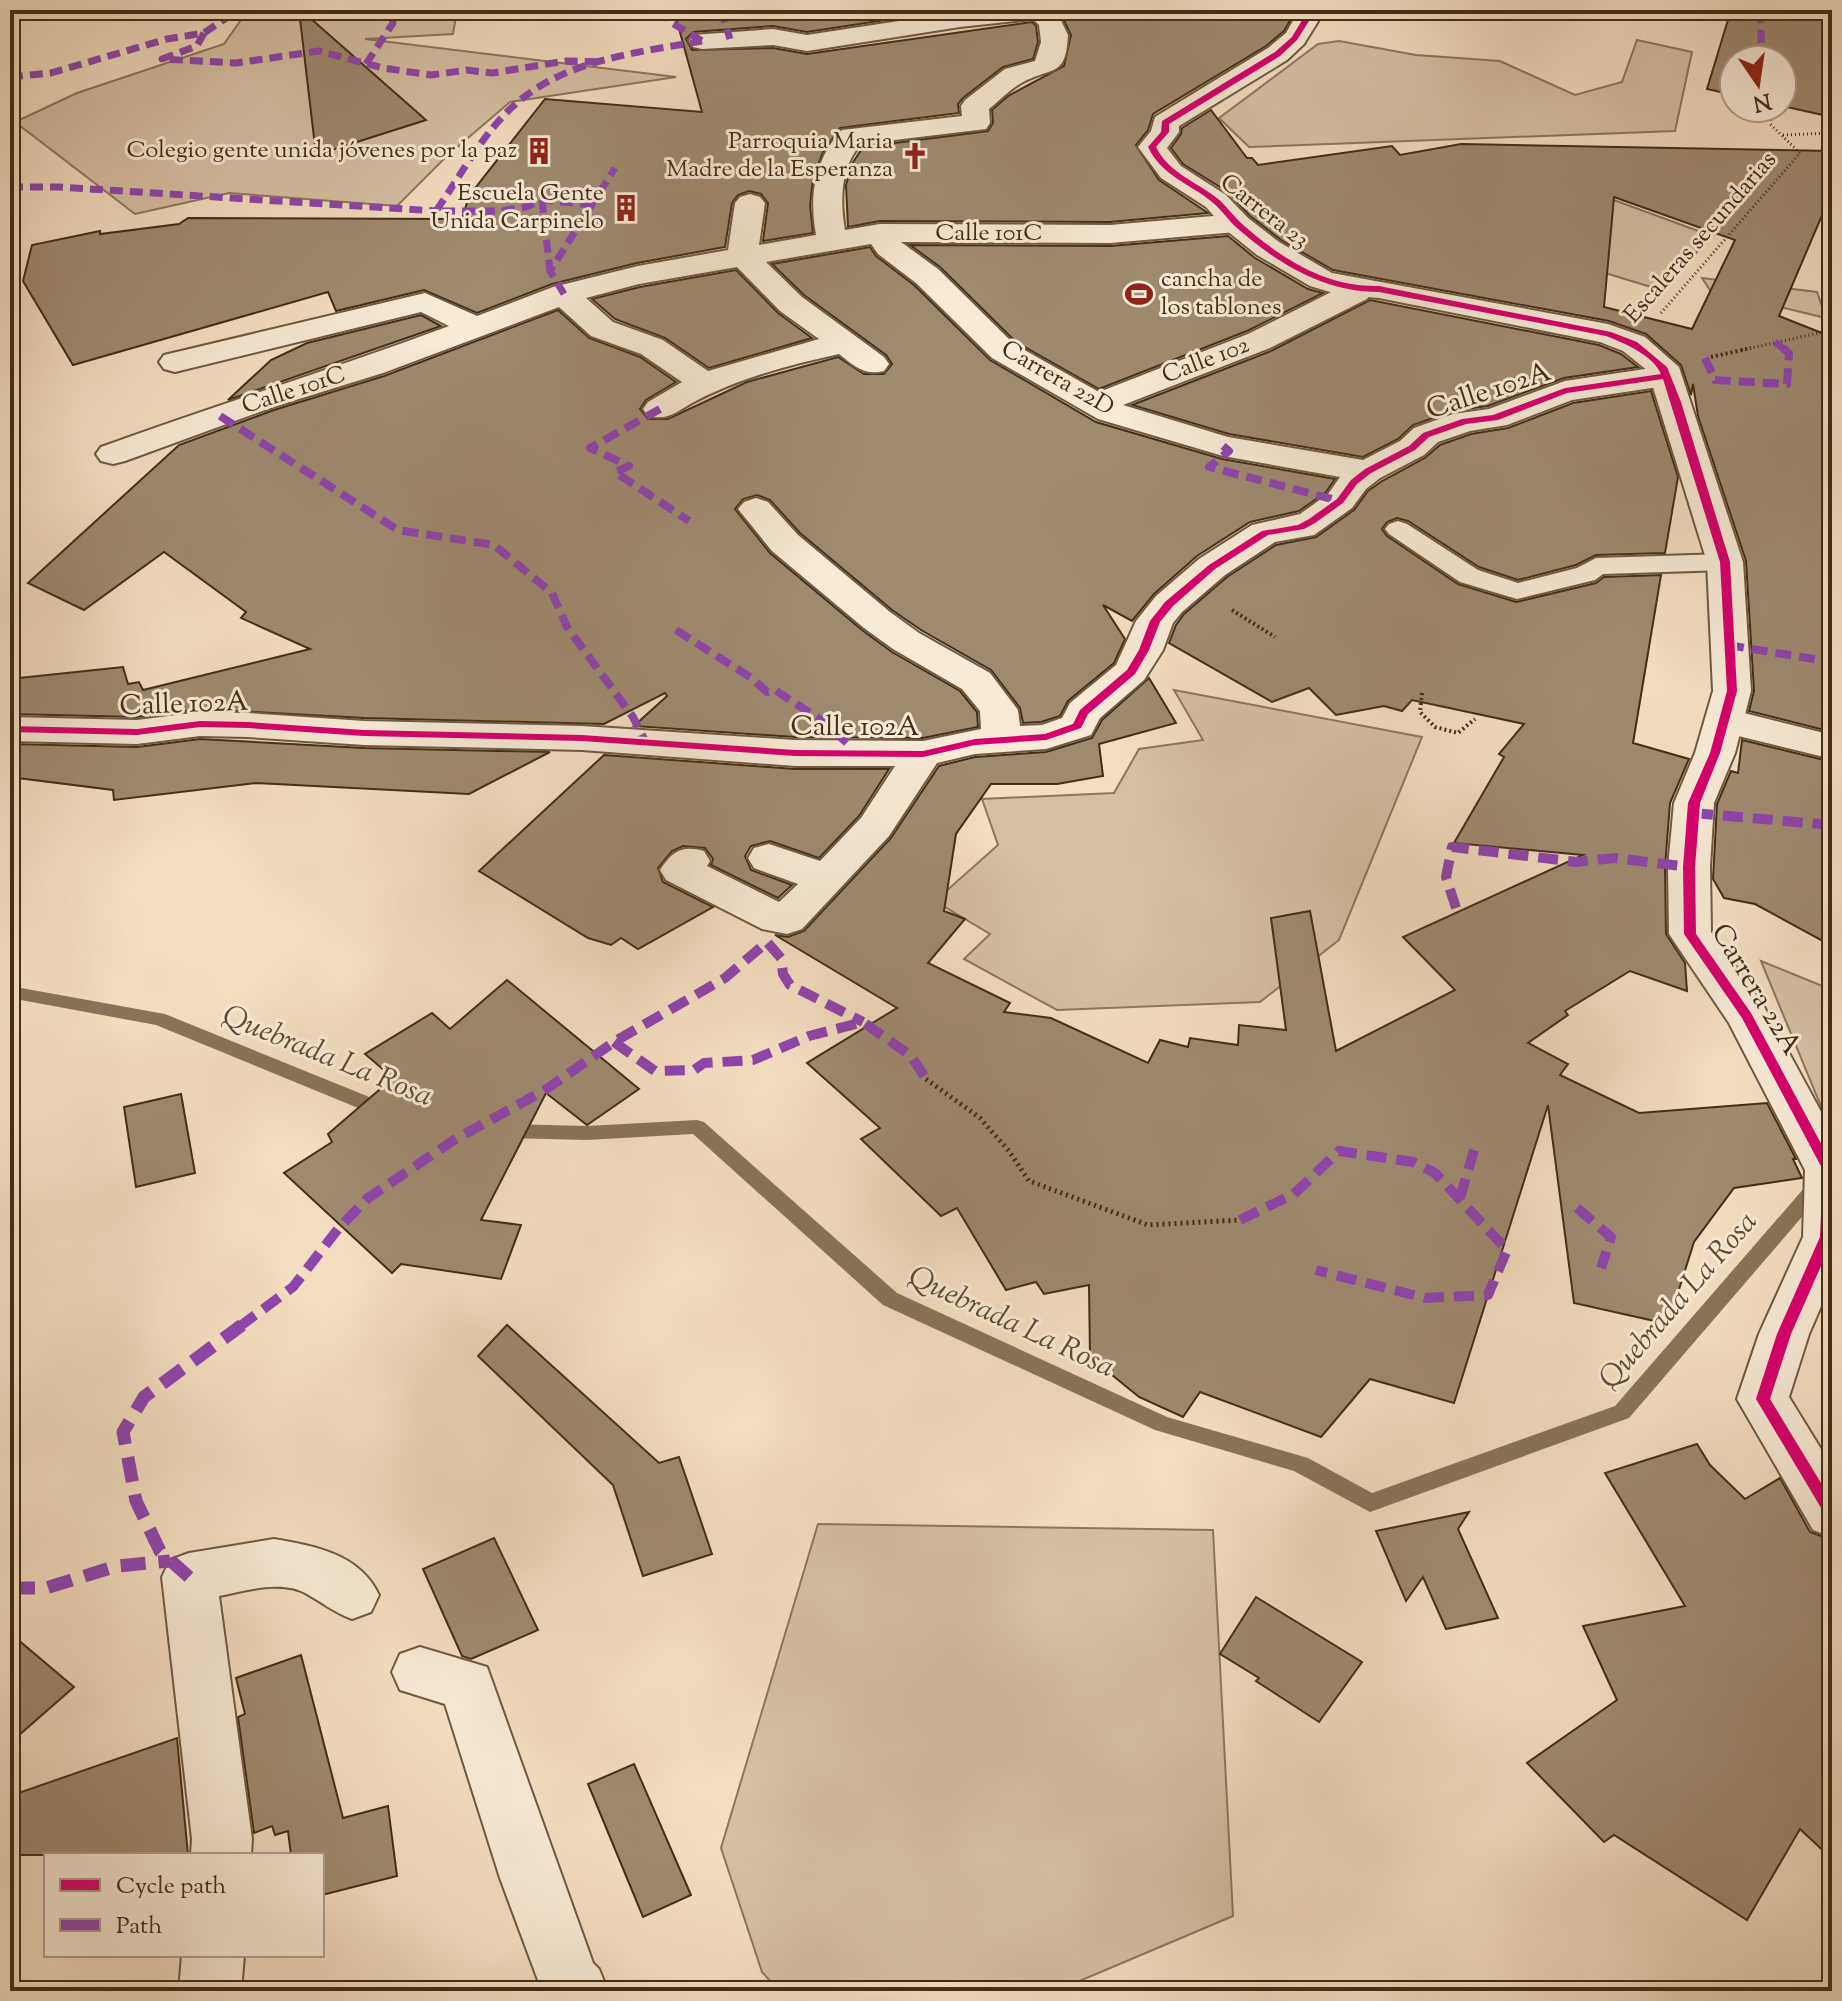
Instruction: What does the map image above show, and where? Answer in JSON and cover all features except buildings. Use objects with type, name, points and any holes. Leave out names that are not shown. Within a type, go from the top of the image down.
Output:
[{"type":"street","points":[[848,10],[885,30]]},
{"type":"street","points":[[702,41],[773,37],[807,43],[1041,10],[1051,19],[1052,55],[1015,75],[975,106],[976,123],[855,134],[841,148],[827,187],[826,208],[832,243]]},
{"type":"street","name":"Carrera 23","points":[[1312,10],[1294,40],[1261,66],[1188,106],[1165,123],[1165,132],[1152,147],[1157,161],[1217,201],[1236,223],[1281,257],[1325,281],[1356,292],[1379,289],[1608,334],[1654,362]]},
{"type":"street","points":[[750,203],[743,238],[744,257],[791,304],[873,364]]},
{"type":"street","name":"Calle 101C","points":[[113,454],[261,400],[357,371],[564,294],[638,275],[880,233],[1110,234],[1236,223]]},
{"type":"street","name":"Carrera 22D","points":[[880,233],[889,248],[927,276],[1003,351],[1110,412],[1223,446],[1368,471]]},
{"type":"street","name":"Calle 102","points":[[1097,404],[1259,341],[1356,292]]},
{"type":"street","points":[[564,294],[602,329],[652,347],[706,384]]},
{"type":"street","name":"Calle 101C","points":[[175,362],[425,302],[475,327]]},
{"type":"street","points":[[660,409],[706,384],[798,353],[845,343]]},
{"type":"street","name":"Calle 102A","points":[[10,729],[137,732],[200,724],[248,725],[364,733],[582,738],[795,753],[923,754],[1002,739],[1046,737],[1077,726],[1084,712],[1131,672],[1155,621],[1169,604],[1248,542],[1265,533],[1301,527],[1312,521],[1340,501],[1354,482],[1368,471],[1412,448],[1426,435],[1465,421],[1495,418],[1654,362]]},
{"type":"street","name":"Carrera 22A","points":[[1654,362],[1676,402],[1725,562],[1732,691],[1715,753],[1694,803],[1689,867],[1690,934],[1747,1016],[1829,1170],[1827,1237],[1784,1334],[1763,1399],[1832,1514]]},
{"type":"street","points":[[756,509],[785,543],[877,620],[906,641],[976,681],[999,710],[1002,739]]},
{"type":"street","points":[[1724,720],[1832,747]]},
{"type":"street","name":"Calle 102A","points":[[689,861],[681,870],[777,919],[787,919],[875,827],[923,754]]},
{"type":"street","points":[[769,858],[828,879]]},
{"type":"street","points":[[221,1853],[222,1839],[189,1577],[274,1563],[317,1570],[352,1595]]},
{"type":"street","points":[[420,1672],[467,1685],[530,1878],[570,1984],[577,1991]]},
{"type":"street","points":[[210,1991],[213,1957]]},
{"type":"lane","points":[[1398,529],[1469,576],[1517,591],[1586,574],[1596,566],[1725,562]]},
{"type":"path","points":[[1782,135],[1832,133]]},
{"type":"path","points":[[1654,362],[1832,330]]},
{"type":"path","points":[[1422,693],[1420,712],[1435,727],[1458,733],[1475,719]]},
{"type":"path","points":[[926,1079],[980,1118],[1009,1151],[1029,1181],[1148,1225],[1240,1220]]},
{"type":"shaded area","points":[[248,10],[457,10],[453,34],[365,39],[676,77],[510,102],[447,156],[397,206],[229,193],[135,214],[15,122],[77,93],[224,44]]},
{"type":"shaded area","points":[[1637,40],[1692,52],[1675,131],[1249,147],[1219,118],[1318,44],[1339,41],[1416,55],[1500,61],[1575,95],[1622,82]]},
{"type":"shaded area","points":[[1611,199],[1712,236],[1661,290],[1533,251]]},
{"type":"shaded area","points":[[1702,278],[1817,292],[1826,318],[1710,290]]},
{"type":"shaded area","points":[[1174,690],[1422,737],[1339,940],[1260,1002],[1057,1010],[964,959],[990,934],[935,901],[998,845],[982,799],[1114,793],[1139,749],[1203,740]]},
{"type":"shaded area","points":[[1761,961],[1832,990],[1832,1133]]},
{"type":"shaded area","points":[[818,1524],[1213,1530],[1233,1916],[1056,1991],[779,1991],[762,1972],[721,1848]]},
{"type":"waterway","name":"Quebrada La Rosa","points":[[10,992],[159,1019],[387,1112]]},
{"type":"waterway","name":"Quebrada La Rosa","points":[[505,1131],[587,1133],[697,1127],[890,1299],[1162,1424],[1300,1464],[1370,1503],[1622,1412],[1832,1169]]},
{"type":"marked path","points":[[10,19],[35,10]]},
{"type":"marked path","points":[[10,77],[51,73],[167,39],[204,33],[238,10]]},
{"type":"marked path","points":[[366,64],[393,23],[391,10]]},
{"type":"marked path","points":[[659,10],[672,23],[702,41]]},
{"type":"marked path","points":[[721,10],[730,39]]},
{"type":"marked path","points":[[1760,10],[1761,44]]},
{"type":"marked path","points":[[204,33],[197,46],[162,59],[236,63],[319,51],[383,68],[431,75],[467,70],[492,73],[566,61],[604,62]]},
{"type":"marked path","points":[[593,205],[542,200],[526,207],[501,211],[436,211],[489,134],[527,94],[549,80],[598,61],[702,41]]},
{"type":"marked path","points":[[564,294],[550,271],[615,168]]},
{"type":"marked path","points":[[10,187],[59,187],[436,211]]},
{"type":"marked path","points":[[542,200],[550,271]]},
{"type":"marked path","points":[[1705,358],[1715,380],[1787,384],[1789,353],[1775,342]]},
{"type":"marked path","points":[[660,409],[590,448],[629,466],[615,472],[689,521]]},
{"type":"marked path","points":[[220,416],[398,530],[494,545],[552,593],[567,627],[633,717],[646,743]]},
{"type":"marked path","points":[[1223,446],[1229,451],[1209,467],[1340,501]]},
{"type":"marked path","points":[[676,630],[753,679],[767,692],[775,690],[821,720],[847,743],[847,753]]},
{"type":"marked path","points":[[1728,645],[1832,662]]},
{"type":"marked path","points":[[1693,813],[1832,825]]},
{"type":"marked path","points":[[1456,908],[1446,877],[1452,847],[1577,862],[1615,858],[1689,867]]},
{"type":"marked path","points":[[189,1577],[160,1551],[136,1501],[123,1432],[144,1397],[293,1287],[338,1229],[368,1198],[454,1140],[545,1090],[614,1042],[725,978],[767,942],[781,958],[783,974],[790,985],[863,1022]]},
{"type":"marked path","points":[[614,1042],[655,1071],[694,1070],[704,1063],[753,1060],[809,1036],[863,1022],[911,1056],[926,1079]]},
{"type":"marked path","points":[[1460,1198],[1475,1147]]},
{"type":"marked path","points":[[1240,1220],[1294,1194],[1339,1151],[1413,1162],[1435,1173],[1507,1250],[1488,1295],[1425,1298],[1316,1270]]},
{"type":"marked path","points":[[1577,1208],[1611,1237],[1601,1268]]},
{"type":"marked path","points":[[10,1588],[46,1588],[117,1566],[170,1561]]},
{"type":"cycle path","name":"Escaleras secundarias","points":[[1312,10],[1292,42],[1278,54],[1165,123],[1165,132],[1152,147],[1163,165],[1216,201],[1237,224],[1268,249],[1321,280],[1608,334],[1634,344],[1663,367],[1676,402],[1725,562],[1732,691],[1715,753],[1694,803],[1689,867],[1690,934],[1747,1016],[1829,1170],[1827,1237],[1784,1334],[1763,1399],[1832,1514]]},
{"type":"cycle path","points":[[10,729],[137,732],[200,724],[248,725],[364,733],[582,738],[795,753],[923,754],[975,742],[1046,737],[1077,726],[1084,712],[1131,672],[1155,621],[1169,604],[1212,567],[1265,533],[1301,527],[1312,521],[1340,501],[1354,482],[1368,471],[1412,448],[1426,435],[1465,421],[1495,418],[1565,391],[1665,376]]},
{"type":"place","name":"Colegio gente unida jóvenes por la paz","points":[[539,151]]},
{"type":"place","name":"Parroquia Maria Madre de la Esperanza","points":[[915,156]]},
{"type":"place","name":"Escuela Gente Unida Carpinelo","points":[[626,208]]},
{"type":"place","name":"cancha de los tablones","points":[[1139,294]]}]
